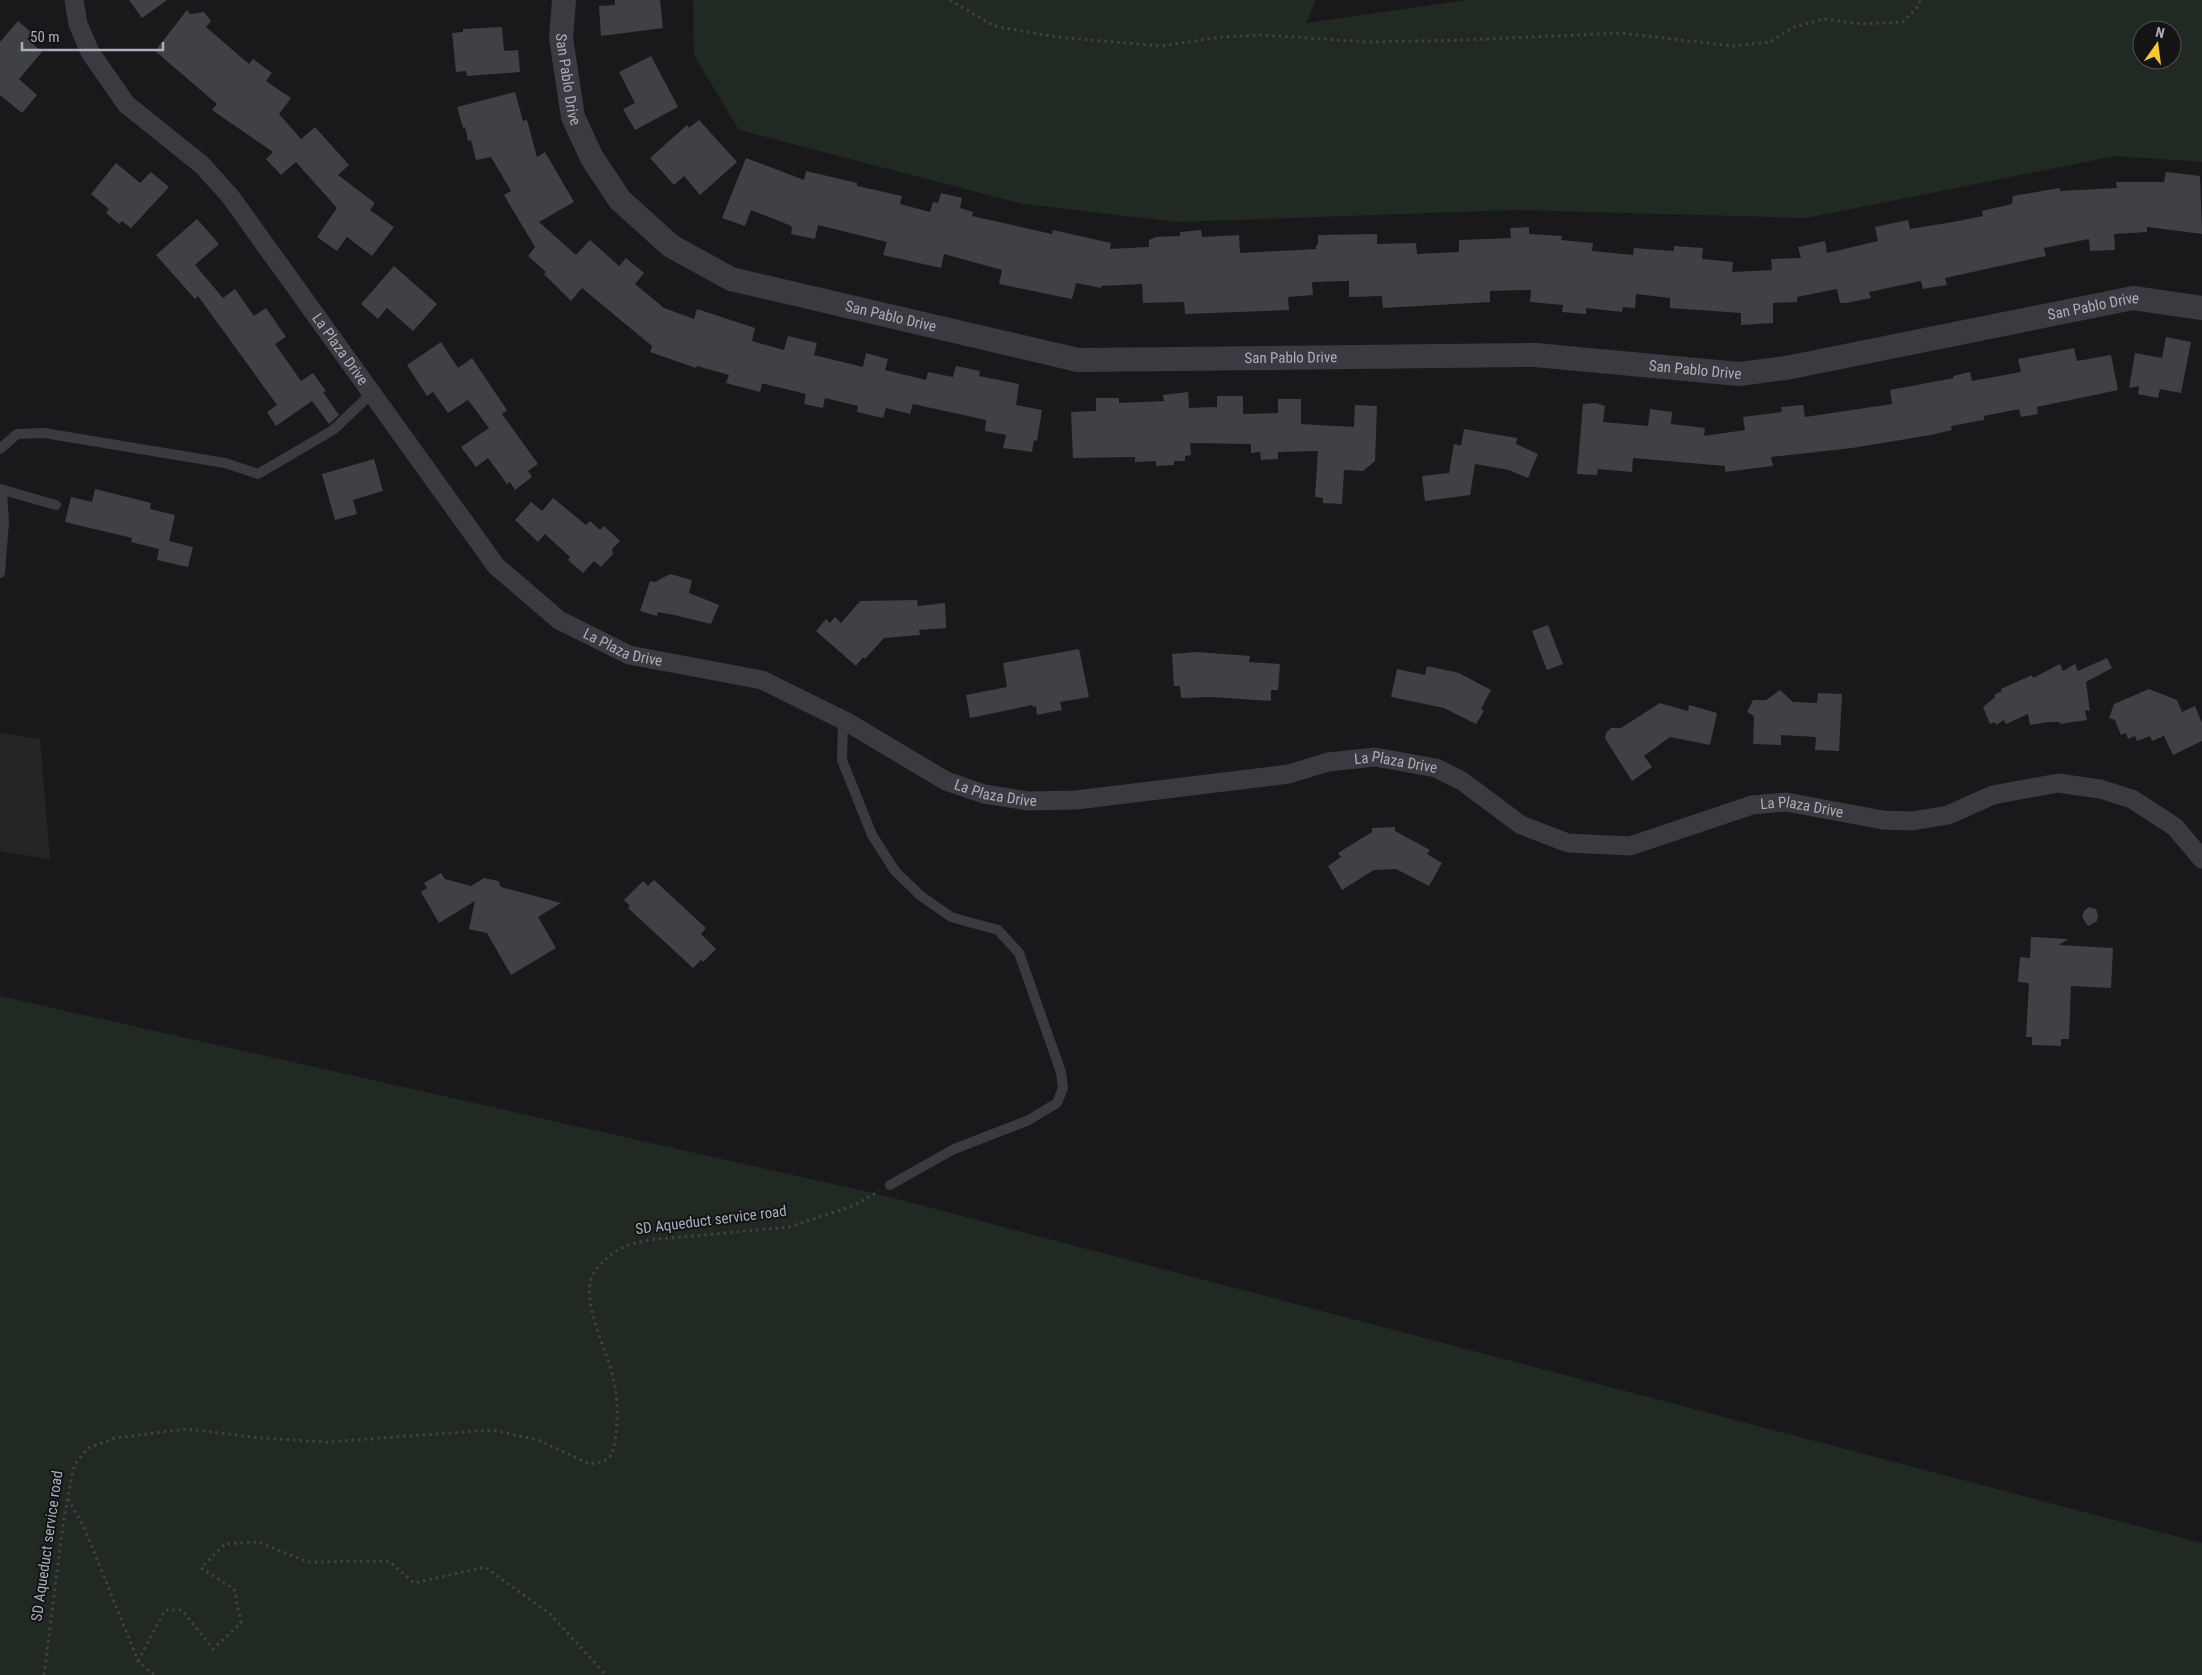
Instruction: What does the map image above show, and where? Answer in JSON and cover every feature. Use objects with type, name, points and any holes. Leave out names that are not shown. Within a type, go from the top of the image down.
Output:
[{"type":"street","name":"La Plaza Drive","points":[[74,0],[78,24],[90,52],[126,104],[202,165],[230,196],[496,566],[559,620],[629,654],[762,680],[843,720],[946,782],[984,794],[1028,801],[1076,800],[1280,775],[1328,762],[1375,757],[1436,768],[1462,781],[1521,825],[1568,843],[1630,846],[1752,805],[1786,802],[1883,820],[1912,821],[1948,815],[1993,795],[2058,783],[2100,789],[2132,799],[2175,827],[2202,859]]},
{"type":"street","name":"San Pablo Drive","points":[[564,0],[561,38],[574,120],[592,158],[620,200],[671,246],[731,279],[1078,360],[1535,355],[1740,374],[1786,368],[2133,298],[2202,308]]},
{"type":"lane","points":[[0,449],[17,434],[44,433],[225,463],[258,474],[333,430],[372,393]]},
{"type":"lane","points":[[0,572],[4,522],[1,490],[16,492],[56,505]]},
{"type":"lane","points":[[843,720],[842,760],[872,835],[895,871],[921,896],[951,917],[998,930],[1018,953],[1056,1056],[1063,1083],[1057,1103],[1033,1118],[954,1148],[890,1185]]},
{"type":"path","points":[[950,0],[994,26],[1056,37],[1161,46],[1262,35],[1367,42],[1621,33],[1734,46],[1770,42],[1794,27],[1824,19],[1862,24],[1903,22],[1919,5],[1920,0]]},
{"type":"path","name":"SD Aqueduct service road","points":[[44,1675],[67,1499],[75,1464],[88,1448],[115,1438],[186,1429],[252,1437],[328,1442],[492,1430],[538,1440],[584,1463],[597,1464],[612,1455],[616,1395],[612,1375],[594,1319],[590,1291],[594,1273],[610,1255],[636,1242],[788,1227],[855,1205],[890,1185]]},
{"type":"path","points":[[67,1499],[84,1527],[138,1661],[150,1672],[157,1675]]},
{"type":"path","points":[[138,1661],[165,1610],[182,1610],[213,1649],[241,1623],[234,1589],[201,1568],[224,1544],[258,1542],[308,1562],[388,1561],[414,1583],[485,1568],[550,1614],[606,1675]]},
{"type":"shaded area","points":[[693,0],[1316,0],[1306,23],[1467,0],[2202,0],[2202,162],[2115,156],[1807,218],[1515,210],[1178,222],[1023,204],[739,130],[694,55]]},
{"type":"shaded area","points":[[0,733],[40,739],[50,859],[0,851]]},
{"type":"shaded area","points":[[0,996],[886,1196],[2202,1543],[2202,1675],[0,1675]]},
{"type":"building","points":[[129,0],[167,0],[142,18]]},
{"type":"building","points":[[615,0],[660,0],[663,28],[601,36],[599,6],[615,5]]},
{"type":"building","points":[[187,10],[190,14],[204,12],[211,21],[206,27],[249,64],[253,59],[272,73],[266,81],[291,98],[279,114],[301,139],[315,127],[349,165],[338,175],[375,203],[370,210],[394,227],[372,256],[347,237],[337,251],[317,237],[337,208],[296,162],[281,175],[266,159],[273,152],[212,110],[217,104],[155,51]]},
{"type":"building","points":[[18,21],[32,33],[27,39],[42,52],[19,79],[37,95],[22,113],[0,95],[0,42]]},
{"type":"building","points":[[502,27],[504,51],[518,50],[520,72],[467,76],[466,71],[456,72],[452,33],[463,32],[463,29]]},
{"type":"building","points":[[651,56],[678,107],[635,130],[623,109],[635,103],[619,72]]},
{"type":"building","points":[[515,92],[523,121],[527,120],[537,157],[545,152],[574,202],[539,222],[576,255],[590,240],[619,266],[626,258],[644,273],[635,284],[664,308],[694,319],[697,309],[755,328],[752,341],[784,350],[788,336],[817,343],[814,355],[863,367],[866,353],[888,359],[885,370],[926,380],[928,372],[953,377],[956,366],[980,371],[979,376],[1019,384],[1016,405],[1042,410],[1037,441],[1034,440],[1032,452],[1003,448],[1006,435],[985,431],[986,420],[913,404],[910,414],[886,408],[883,418],[857,412],[858,406],[825,398],[823,408],[804,404],[806,394],[765,384],[762,384],[760,392],[726,383],[729,375],[697,366],[696,368],[650,352],[652,346],[582,288],[571,301],[544,274],[546,272],[528,256],[535,247],[504,195],[511,191],[491,157],[476,160],[471,140],[468,141],[457,107]]},
{"type":"building","points":[[699,120],[737,162],[700,195],[684,176],[674,185],[650,158],[687,125],[689,128]]},
{"type":"building","points":[[746,158],[804,180],[806,171],[857,183],[857,186],[902,196],[900,204],[930,212],[933,202],[938,203],[941,193],[962,198],[960,208],[973,212],[972,216],[1052,234],[1053,230],[1111,243],[1110,249],[1149,247],[1149,240],[1156,237],[1180,236],[1180,232],[1201,230],[1202,237],[1239,235],[1240,253],[1316,249],[1318,235],[1377,234],[1377,244],[1416,243],[1417,254],[1459,252],[1459,240],[1511,238],[1510,228],[1529,227],[1529,234],[1562,236],[1561,240],[1593,243],[1592,251],[1633,255],[1634,248],[1674,251],[1674,246],[1703,248],[1702,259],[1733,262],[1732,272],[1772,270],[1771,259],[1801,258],[1798,247],[1825,241],[1827,253],[1878,241],[1875,227],[1908,220],[1910,229],[1953,222],[1983,216],[1982,211],[2012,204],[2013,196],[2060,188],[2060,191],[2117,188],[2116,182],[2164,182],[2166,172],[2200,176],[2202,234],[2147,227],[2147,232],[2114,234],[2115,250],[2090,251],[2089,239],[2044,248],[2046,256],[1945,278],[1947,285],[1923,289],[1921,281],[1869,292],[1871,298],[1846,303],[1840,303],[1837,289],[1797,297],[1797,302],[1773,303],[1773,323],[1741,325],[1741,313],[1670,308],[1670,298],[1636,294],[1635,308],[1623,307],[1622,312],[1586,308],[1586,314],[1562,312],[1563,305],[1530,302],[1531,290],[1490,291],[1490,302],[1383,308],[1382,296],[1349,297],[1349,281],[1312,282],[1313,295],[1288,297],[1289,310],[1185,314],[1184,302],[1143,303],[1142,284],[1101,286],[1101,288],[1076,283],[1072,299],[999,284],[1002,270],[944,254],[941,268],[883,255],[887,242],[818,225],[815,239],[791,234],[792,227],[789,225],[751,210],[745,226],[722,218]]},
{"type":"building","points":[[116,163],[140,183],[151,172],[169,187],[131,228],[122,221],[119,224],[106,213],[109,209],[91,194]]},
{"type":"building","points":[[197,219],[219,244],[195,265],[223,298],[235,289],[254,316],[266,308],[286,337],[275,344],[301,381],[313,373],[326,391],[323,392],[339,415],[329,424],[312,401],[276,426],[267,412],[277,405],[198,296],[195,299],[156,255]]},
{"type":"building","points":[[394,266],[437,304],[413,331],[387,308],[378,319],[361,304]]},
{"type":"building","points":[[2166,337],[2191,342],[2181,393],[2160,389],[2158,398],[2138,394],[2139,386],[2129,388],[2135,353],[2162,358]]},
{"type":"building","points":[[441,342],[458,368],[472,358],[507,410],[502,414],[538,464],[528,471],[532,477],[515,490],[510,482],[507,484],[488,458],[476,467],[461,447],[489,428],[468,400],[448,413],[433,392],[427,396],[407,365]]},
{"type":"building","points":[[2074,348],[2077,361],[2111,355],[2118,390],[2037,407],[2038,414],[2021,417],[2019,409],[1984,416],[1984,420],[1951,426],[1952,430],[1931,435],[1852,448],[1771,457],[1773,466],[1725,472],[1725,466],[1633,458],[1632,472],[1598,469],[1597,475],[1577,474],[1583,404],[1595,403],[1605,406],[1603,422],[1648,426],[1650,409],[1672,412],[1671,424],[1705,428],[1704,436],[1745,430],[1743,417],[1782,412],[1781,407],[1803,405],[1805,417],[1892,404],[1890,390],[1954,378],[1953,376],[1970,372],[1972,381],[2021,372],[2018,359]]},
{"type":"building","points":[[1188,392],[1189,408],[1217,407],[1217,396],[1243,396],[1243,414],[1278,413],[1278,399],[1301,399],[1301,424],[1354,427],[1355,405],[1377,406],[1375,461],[1363,471],[1344,470],[1342,504],[1323,503],[1323,498],[1315,497],[1318,451],[1278,452],[1278,459],[1261,460],[1260,452],[1251,453],[1251,444],[1190,443],[1191,455],[1185,456],[1185,461],[1174,461],[1174,465],[1156,466],[1156,461],[1135,462],[1135,457],[1073,458],[1071,412],[1096,411],[1096,398],[1119,398],[1119,403],[1164,401],[1163,395]]},
{"type":"building","points":[[1464,429],[1517,438],[1516,444],[1538,454],[1528,478],[1509,470],[1475,464],[1470,495],[1425,501],[1422,476],[1449,473],[1454,444],[1461,446]]},
{"type":"building","points":[[374,459],[383,491],[353,500],[357,514],[335,520],[322,474]]},
{"type":"building","points":[[95,489],[151,503],[150,509],[175,515],[169,541],[193,547],[188,567],[157,560],[159,549],[131,542],[132,538],[65,522],[71,497],[92,502]]},
{"type":"building","points":[[553,498],[586,525],[590,521],[600,530],[604,526],[620,541],[612,549],[613,554],[601,567],[594,561],[583,573],[568,560],[570,557],[545,534],[538,542],[515,520],[531,502],[542,511]]},
{"type":"building","points":[[670,574],[692,580],[689,593],[719,605],[711,624],[658,612],[657,616],[640,611],[650,581],[655,582]]},
{"type":"building","points":[[917,600],[918,606],[945,603],[946,628],[919,630],[920,635],[884,638],[856,666],[816,631],[826,619],[830,623],[835,617],[841,623],[860,601]]},
{"type":"building","points":[[1548,625],[1563,664],[1547,670],[1532,631]]},
{"type":"building","points":[[1079,649],[1089,697],[1060,702],[1062,710],[1037,715],[1036,706],[1033,707],[1032,705],[970,718],[966,695],[1007,687],[1003,663]]},
{"type":"building","points":[[1197,652],[1250,656],[1249,662],[1280,664],[1278,690],[1271,690],[1271,701],[1211,697],[1181,698],[1180,686],[1174,686],[1172,654]]},
{"type":"building","points":[[2107,658],[2112,668],[2086,682],[2090,711],[2085,710],[2087,720],[2060,724],[2059,722],[2048,722],[2030,725],[2028,714],[2006,724],[2004,720],[1996,725],[1995,722],[1990,724],[1983,707],[1995,697],[1994,695],[2002,691],[2001,689],[2032,675],[2033,678],[2060,664],[2063,671],[2075,664],[2078,671]]},
{"type":"building","points":[[1427,666],[1459,673],[1491,690],[1481,709],[1484,711],[1476,724],[1444,708],[1391,697],[1397,669],[1425,675]]},
{"type":"building","points":[[2149,689],[2177,700],[2182,712],[2195,706],[2202,723],[2202,741],[2173,755],[2164,736],[2152,741],[2150,736],[2137,741],[2135,736],[2128,739],[2126,733],[2121,735],[2115,720],[2109,718],[2114,704]]},
{"type":"building","points":[[1780,690],[1793,702],[1817,703],[1818,693],[1842,694],[1839,751],[1815,750],[1816,737],[1781,735],[1781,745],[1753,744],[1754,716],[1747,712],[1753,700],[1766,700]]},
{"type":"building","points":[[1660,703],[1688,711],[1689,705],[1717,713],[1710,745],[1670,737],[1644,756],[1652,767],[1632,781],[1605,738],[1606,733],[1611,728],[1621,728]]},
{"type":"building","points":[[1395,827],[1395,831],[1430,850],[1427,854],[1442,863],[1429,886],[1396,869],[1374,870],[1342,890],[1328,866],[1341,857],[1338,853],[1372,832],[1372,828]]},
{"type":"building","points":[[441,873],[445,879],[471,886],[484,878],[498,881],[501,887],[561,903],[538,917],[556,948],[511,975],[487,933],[469,929],[475,901],[439,923],[421,892],[427,888],[424,883]]},
{"type":"building","points":[[654,880],[706,928],[701,934],[716,949],[703,962],[701,960],[693,968],[628,908],[630,906],[624,900],[643,881],[648,886]]},
{"type":"building","points":[[2089,907],[2096,909],[2098,915],[2097,921],[2088,926],[2082,917],[2084,911]]},
{"type":"building","points":[[2031,937],[2069,939],[2058,945],[2113,948],[2111,988],[2071,986],[2069,1039],[2061,1039],[2061,1046],[2032,1045],[2032,1037],[2026,1037],[2029,983],[2018,982],[2020,957],[2030,958]]}]
